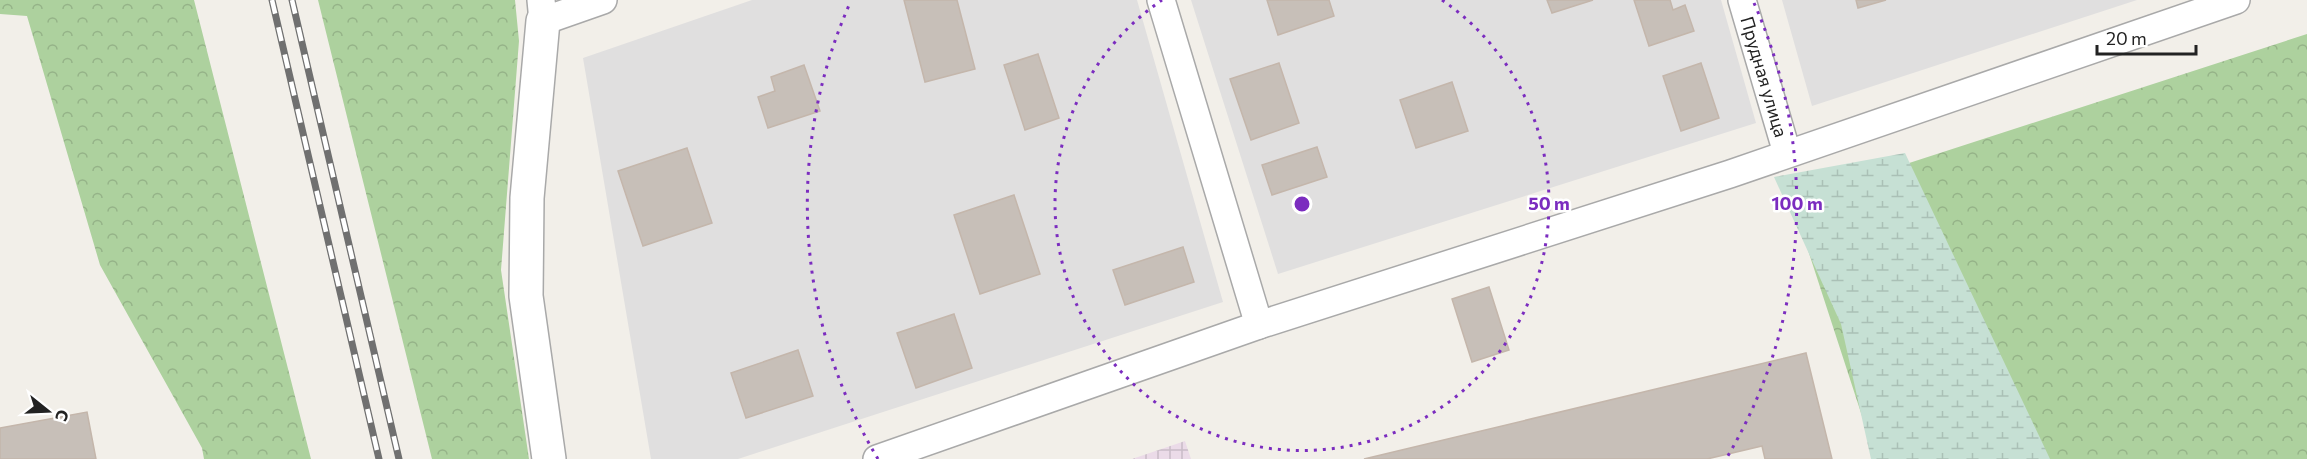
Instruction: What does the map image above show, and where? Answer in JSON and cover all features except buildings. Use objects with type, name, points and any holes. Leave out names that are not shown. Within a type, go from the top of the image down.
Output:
[{"type":"street","points":[[549,459],[526,296],[527,198],[542,11],[603,0]]},
{"type":"street","points":[[1161,0],[1259,325]]},
{"type":"street","name":"Прудная улица","points":[[1742,0],[1787,153]]},
{"type":"street","points":[[877,459],[1259,325],[1730,174],[2236,0]]},
{"type":"shaded area","points":[[752,0],[1137,0],[1223,302],[738,459],[651,459],[583,58]]},
{"type":"shaded area","points":[[1191,0],[1721,0],[1756,123],[1278,274]]},
{"type":"shaded area","points":[[1782,0],[2137,0],[1812,106]]},
{"type":"shaded area","points":[[1185,441],[1191,459],[1132,459]]},
{"type":"green space","points":[[0,0],[194,0],[311,459],[204,459],[202,448],[100,265],[27,16],[0,14]]},
{"type":"green space","points":[[318,0],[515,0],[519,41],[501,270],[529,459],[432,459]]},
{"type":"green space","points":[[2307,34],[2307,459],[1876,459],[1792,201]]},
{"type":"green space","points":[[1905,153],[2050,459],[1871,459],[1841,324],[1774,177]]},
{"type":"railway","points":[[272,0],[379,459]]},
{"type":"railway","points":[[292,0],[399,459]]}]
